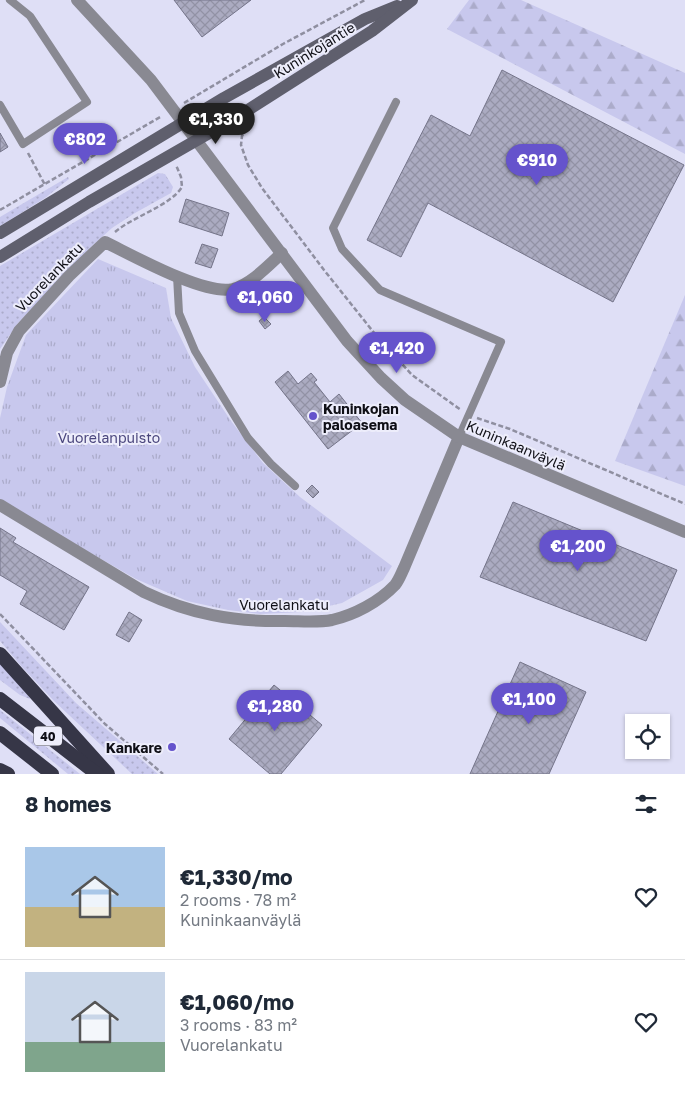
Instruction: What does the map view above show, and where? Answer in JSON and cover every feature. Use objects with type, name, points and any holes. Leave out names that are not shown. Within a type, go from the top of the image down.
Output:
[{"type":"highway","points":[[0,654],[108,774]]},
{"type":"highway","name":"40","points":[[0,699],[97,774]]},
{"type":"highway","name":"40","points":[[0,733],[52,774]]},
{"type":"highway","points":[[0,770],[8,774]]},
{"type":"main road","name":"Kuninkojantie","points":[[0,233],[184,122],[365,18],[410,1]]},
{"type":"main road","name":"Kuninkojantie","points":[[0,256],[89,202],[198,140],[372,31],[410,1]]},
{"type":"street","name":"Kuninkaanväylä","points":[[76,0],[133,59],[184,122],[347,341],[381,378],[405,400],[459,437],[685,532]]},
{"type":"street","points":[[105,242],[177,276],[208,288],[221,290],[232,289],[247,283],[282,254]]},
{"type":"street","name":"Vuorelankatu","points":[[0,382],[7,353],[18,331],[69,276],[105,242]]},
{"type":"street","name":"Vuorelankatu","points":[[0,506],[144,592],[169,604],[196,612],[257,622],[332,620],[359,611],[378,599],[396,583],[459,437]]},
{"type":"lane","points":[[0,105],[23,144],[87,102],[30,16],[10,0]]},
{"type":"lane","points":[[396,102],[334,228],[342,249],[380,290],[501,342],[459,437]]},
{"type":"lane","points":[[177,276],[179,313],[195,351],[248,438],[271,464],[295,486]]},
{"type":"path","points":[[245,131],[242,136],[241,145],[248,165],[258,180],[375,334],[412,375],[470,415],[510,429],[685,504]]},
{"type":"path","points":[[23,144],[45,185]]},
{"type":"path","points":[[105,242],[137,217],[174,197],[182,187],[178,169]]},
{"type":"path","points":[[0,614],[105,724],[163,774]]},
{"type":"green space","points":[[469,0],[521,0],[685,73],[685,154],[447,29]]},
{"type":"green space","points":[[158,173],[165,174],[173,187],[171,193],[112,228],[93,245],[18,323],[0,349],[0,266]]},
{"type":"green space","points":[[68,177],[69,179],[45,198],[0,226],[0,217]]},
{"type":"green space","name":"Vuorelanpuisto","points":[[98,259],[166,288],[171,318],[195,367],[231,421],[263,463],[300,497],[392,566],[383,580],[342,603],[302,612],[260,614],[228,610],[187,601],[136,579],[0,501],[0,418],[7,387],[26,335]]},
{"type":"green space","points":[[685,295],[685,486],[615,461]]},
{"type":"green space","points":[[0,622],[76,703],[158,774],[132,774],[54,701],[0,641]]},
{"type":"green space","points":[[0,664],[31,696],[30,699],[20,695],[0,680]]},
{"type":"green space","points":[[0,710],[80,774],[68,774],[0,718]]},
{"type":"building","points":[[174,0],[251,0],[202,37]]},
{"type":"building","points":[[502,70],[684,165],[613,302],[428,203],[401,257],[367,240],[431,115],[470,136]]},
{"type":"building","points":[[0,133],[8,147],[0,152]]},
{"type":"building","points":[[186,199],[229,213],[222,236],[179,222]]},
{"type":"building","points":[[202,244],[218,249],[211,268],[195,263]]},
{"type":"building","points":[[264,317],[271,324],[265,329],[259,321]]},
{"type":"building","points":[[288,371],[298,384],[311,373],[317,380],[314,382],[330,402],[339,394],[362,423],[328,449],[275,382]]},
{"type":"building","points":[[312,485],[319,492],[313,498],[306,491]]},
{"type":"building","points":[[513,502],[677,570],[646,641],[480,577]]},
{"type":"building","points":[[0,528],[16,538],[13,542],[89,587],[64,630],[20,604],[27,591],[0,575]]},
{"type":"building","points":[[129,612],[142,620],[129,642],[116,635]]},
{"type":"building","points":[[520,662],[586,692],[549,774],[470,774]]},
{"type":"building","points":[[274,685],[322,725],[281,774],[270,774],[229,739]]},
{"type":"place","name":"Kuninkojan paloasema","points":[[313,416]]},
{"type":"place","name":"Kankare","points":[[172,747]]}]
